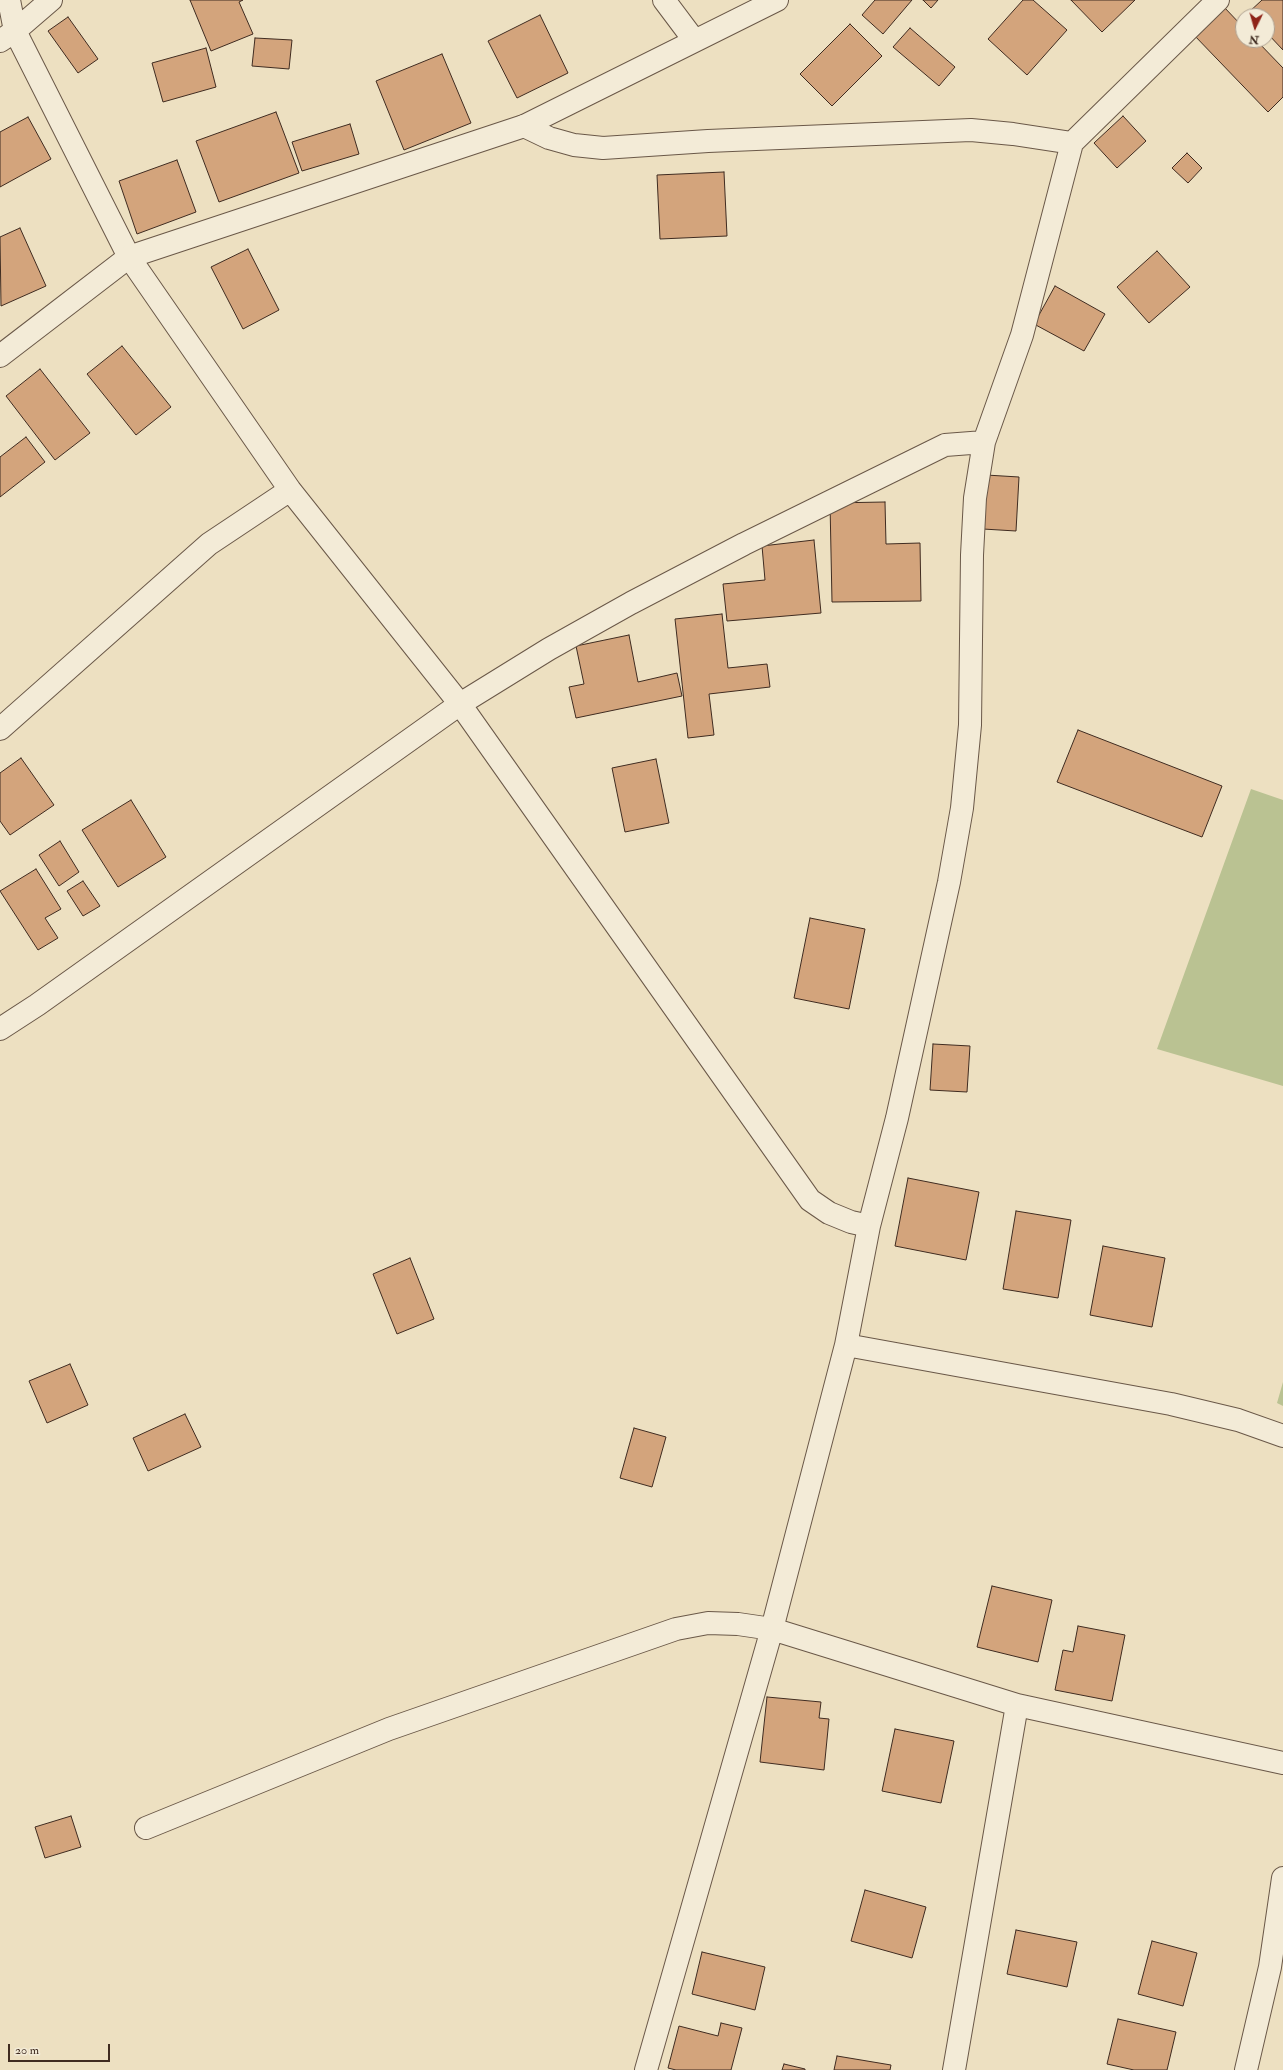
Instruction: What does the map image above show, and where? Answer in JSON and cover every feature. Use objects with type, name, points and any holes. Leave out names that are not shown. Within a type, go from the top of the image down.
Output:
[{"type":"street","points":[[9,0],[7,36],[129,257],[290,490],[460,704],[810,1200],[829,1213],[850,1222],[869,1226]]},
{"type":"street","points":[[7,36],[51,0]]},
{"type":"street","points":[[664,0],[694,40]]},
{"type":"street","points":[[0,356],[129,257],[524,126],[777,0]]},
{"type":"street","points":[[646,2070],[772,1629],[846,1345],[869,1226],[897,1118],[949,882],[962,808],[970,725],[972,555],[975,498],[984,442],[1022,335],[1072,143],[1218,0]]},
{"type":"street","points":[[524,126],[549,138],[574,145],[603,148],[708,141],[971,130],[1013,134],[1072,143]]},
{"type":"street","points":[[0,1029],[44,1001],[460,704],[590,626],[751,540],[945,445],[984,442]]},
{"type":"street","points":[[0,729],[209,544],[290,490]]},
{"type":"street","points":[[846,1345],[1171,1404],[1238,1420],[1283,1436]]},
{"type":"street","points":[[146,1828],[389,1729],[676,1628],[708,1623],[738,1624],[772,1629],[1017,1705],[1283,1763]]},
{"type":"street","points":[[954,2070],[1017,1705]]},
{"type":"street","points":[[1246,2070],[1270,1967],[1283,1878]]},
{"type":"green space","points":[[1251,789],[1283,800],[1283,1086],[1157,1049]]},
{"type":"green space","points":[[1283,1382],[1283,1406],[1277,1403]]},
{"type":"building","points":[[190,0],[243,0],[239,2],[253,34],[211,51]]},
{"type":"building","points":[[875,0],[912,0],[883,34],[862,15]]},
{"type":"building","points":[[923,0],[938,0],[931,8]]},
{"type":"building","points":[[1023,0],[1033,0],[1067,30],[1027,75],[988,39]]},
{"type":"building","points":[[1071,0],[1135,0],[1102,32]]},
{"type":"building","points":[[1262,0],[1283,0],[1283,50],[1275,42],[1275,8],[1253,8]]},
{"type":"building","points":[[1223,6],[1235,19],[1235,48],[1264,48],[1283,68],[1283,97],[1268,112],[1193,34]]},
{"type":"building","points":[[540,15],[568,73],[517,98],[488,41]]},
{"type":"building","points":[[68,17],[98,59],[78,73],[48,31]]},
{"type":"building","points":[[850,24],[882,56],[832,106],[800,74]]},
{"type":"building","points":[[910,28],[955,67],[939,86],[893,47]]},
{"type":"building","points":[[255,38],[292,40],[289,69],[252,66]]},
{"type":"building","points":[[206,48],[216,87],[163,102],[152,63]]},
{"type":"building","points":[[442,54],[471,123],[404,150],[376,81]]},
{"type":"building","points":[[276,112],[299,173],[219,202],[196,141]]},
{"type":"building","points":[[1123,116],[1146,141],[1117,168],[1094,143]]},
{"type":"building","points":[[28,117],[51,159],[0,187],[0,132]]},
{"type":"building","points":[[350,124],[359,154],[302,171],[292,142]]},
{"type":"building","points":[[1187,153],[1202,168],[1188,183],[1172,168]]},
{"type":"building","points":[[177,160],[196,212],[137,234],[119,181]]},
{"type":"building","points":[[724,172],[727,236],[660,239],[657,175]]},
{"type":"building","points":[[20,228],[46,286],[1,306],[0,237]]},
{"type":"building","points":[[248,249],[279,310],[243,329],[211,267]]},
{"type":"building","points":[[1157,251],[1190,287],[1149,323],[1117,287]]},
{"type":"building","points":[[1055,286],[1105,314],[1084,351],[1034,324]]},
{"type":"building","points":[[122,346],[171,407],[136,435],[87,374]]},
{"type":"building","points":[[40,369],[90,433],[55,460],[6,396]]},
{"type":"building","points":[[26,437],[45,462],[0,497],[0,457]]},
{"type":"building","points":[[986,475],[1019,477],[1016,531],[983,529]]},
{"type":"building","points":[[885,502],[886,544],[920,543],[921,601],[832,602],[830,503]]},
{"type":"building","points":[[814,540],[821,613],[727,621],[723,584],[765,580],[762,546]]},
{"type":"building","points":[[722,614],[728,668],[767,664],[770,687],[709,694],[714,735],[688,738],[675,619]]},
{"type":"building","points":[[629,635],[638,682],[677,673],[682,696],[576,718],[569,687],[584,684],[576,646]]},
{"type":"building","points":[[1078,730],[1222,786],[1202,837],[1057,782]]},
{"type":"building","points":[[21,758],[54,805],[10,835],[0,821],[0,773]]},
{"type":"building","points":[[656,759],[669,823],[625,832],[612,768]]},
{"type":"building","points":[[131,800],[166,857],[118,887],[82,830]]},
{"type":"building","points":[[60,841],[79,872],[59,886],[39,855]]},
{"type":"building","points":[[36,869],[61,909],[45,918],[58,938],[38,950],[0,891]]},
{"type":"building","points":[[83,881],[100,906],[83,916],[67,891]]},
{"type":"building","points":[[810,918],[865,929],[849,1009],[794,998]]},
{"type":"building","points":[[933,1044],[970,1046],[967,1092],[930,1090]]},
{"type":"building","points":[[908,1178],[979,1192],[966,1260],[895,1246]]},
{"type":"building","points":[[1016,1211],[1071,1220],[1058,1298],[1003,1289]]},
{"type":"building","points":[[1103,1246],[1165,1258],[1152,1327],[1090,1315]]},
{"type":"building","points":[[410,1258],[434,1319],[397,1334],[373,1274]]},
{"type":"building","points":[[70,1364],[88,1405],[47,1423],[29,1381]]},
{"type":"building","points":[[185,1414],[201,1447],[148,1471],[133,1438]]},
{"type":"building","points":[[634,1428],[666,1437],[652,1487],[620,1478]]},
{"type":"building","points":[[992,1586],[1052,1600],[1038,1662],[977,1647]]},
{"type":"building","points":[[1078,1626],[1125,1635],[1112,1701],[1055,1690],[1063,1650],[1073,1652]]},
{"type":"building","points":[[767,1697],[821,1702],[819,1718],[829,1719],[824,1770],[760,1762]]},
{"type":"building","points":[[895,1729],[954,1741],[941,1803],[882,1791]]},
{"type":"building","points":[[71,1816],[81,1847],[45,1858],[35,1827]]},
{"type":"building","points":[[865,1890],[926,1907],[912,1958],[851,1941]]},
{"type":"building","points":[[1016,1930],[1077,1942],[1067,1987],[1007,1974]]},
{"type":"building","points":[[1152,1941],[1197,1953],[1183,2006],[1138,1994]]},
{"type":"building","points":[[702,1952],[765,1967],[755,2010],[692,1994]]},
{"type":"building","points":[[1118,2019],[1176,2032],[1167,2070],[1134,2070],[1107,2064]]},
{"type":"building","points":[[721,2023],[742,2028],[731,2070],[676,2070],[668,2068],[679,2026],[718,2036]]},
{"type":"building","points":[[837,2056],[891,2065],[890,2070],[834,2070]]},
{"type":"building","points":[[784,2064],[805,2069],[805,2070],[782,2070]]}]
